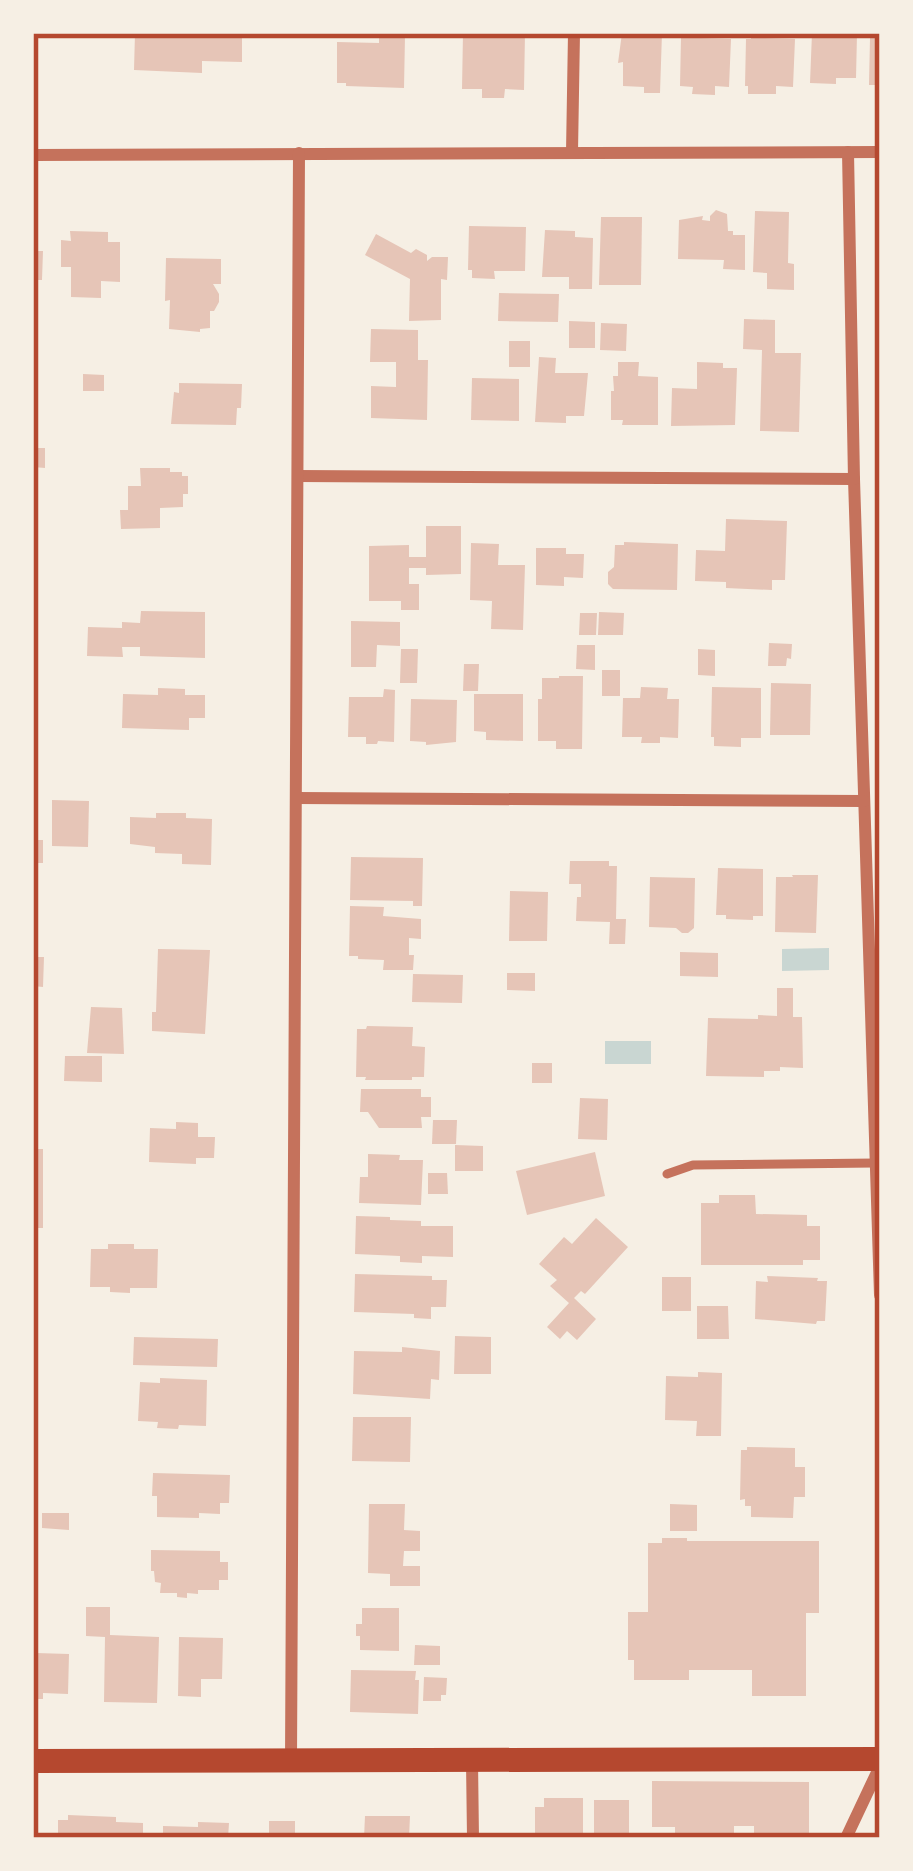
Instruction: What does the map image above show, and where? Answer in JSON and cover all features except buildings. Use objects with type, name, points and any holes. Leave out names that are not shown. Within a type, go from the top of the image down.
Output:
[{"type":"main road","points":[[33,1761],[880,1763]]},
{"type":"street","points":[[572,152],[574,33]]},
{"type":"street","points":[[848,152],[864,801],[873,844],[880,1295]]},
{"type":"street","points":[[33,155],[880,152]]},
{"type":"street","points":[[291,1760],[299,153]]},
{"type":"street","points":[[298,476],[854,479]]},
{"type":"street","points":[[297,798],[864,801]]},
{"type":"street","points":[[472,1761],[472,1838]]},
{"type":"street","points":[[846,1838],[880,1763]]},
{"type":"lane","points":[[667,1174],[693,1165],[875,1163]]},
{"type":"shaded area","points":[[829,948],[829,970],[782,971],[782,949]]},
{"type":"shaded area","points":[[605,1041],[651,1041],[651,1064],[605,1064]]}]
